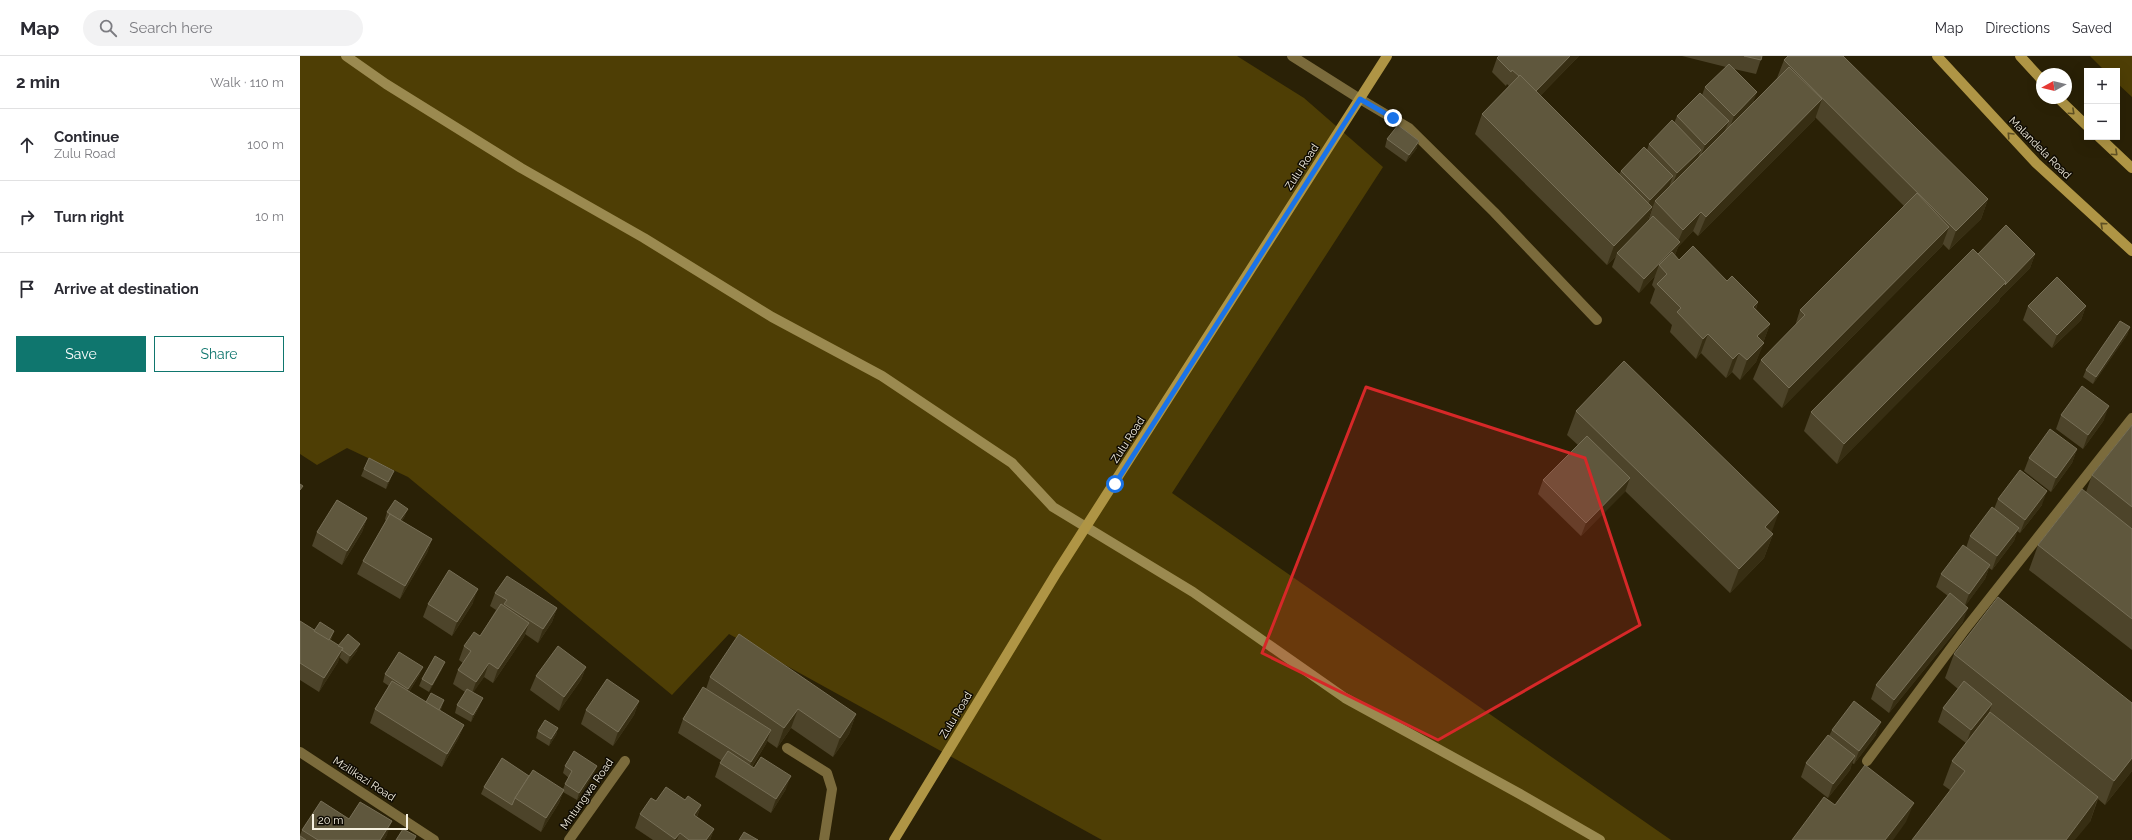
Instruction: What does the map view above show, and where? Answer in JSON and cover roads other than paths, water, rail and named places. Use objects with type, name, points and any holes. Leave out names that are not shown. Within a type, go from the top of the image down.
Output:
[{"type":"street","points":[[1292,56],[1360,99],[1410,128],[1494,212],[1597,320]]},
{"type":"street","name":"Zulu Road","points":[[894,840],[1057,572],[1115,484],[1387,56]]},
{"type":"street","name":"Malandela Road","points":[[1937,56],[2036,163],[2132,251]]},
{"type":"street","points":[[2020,56],[2036,73]]},
{"type":"street","points":[[2064,104],[2084,123]]},
{"type":"street","points":[[2102,140],[2132,168]]},
{"type":"street","points":[[1867,761],[1962,632],[2132,418]]},
{"type":"street","points":[[787,748],[827,773],[832,788],[824,840]]},
{"type":"street","name":"Mzilikazi Road","points":[[300,752],[434,840]]},
{"type":"street","name":"Mntungwa Road","points":[[569,840],[625,761]]},
{"type":"waterway","points":[[346,56],[386,84],[521,168],[644,238],[772,317],[882,376],[1012,463],[1053,507],[1193,592],[1345,698],[1520,794],[1600,840]]}]
